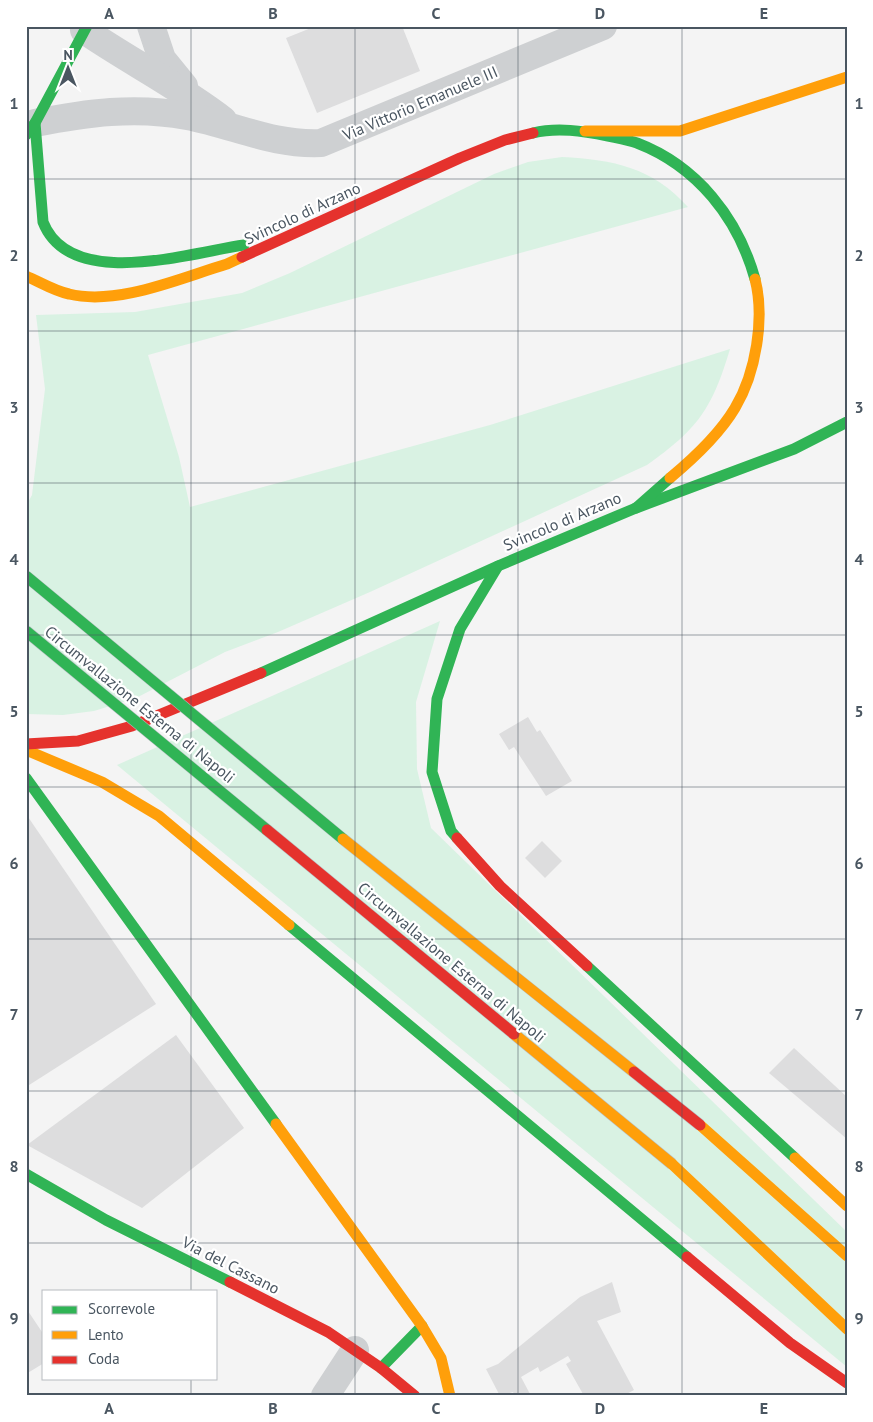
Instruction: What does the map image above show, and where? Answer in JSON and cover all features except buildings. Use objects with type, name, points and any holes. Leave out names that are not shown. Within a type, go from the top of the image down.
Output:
[{"type":"main road","points":[[80,27],[29,122],[40,169],[39,203],[43,224],[53,241],[70,253],[88,260],[114,262],[282,240]]},
{"type":"main road","points":[[585,131],[680,131],[847,77]]},
{"type":"main road","name":"Svincolo di Arzano","points":[[26,276],[68,294],[96,298],[123,295],[228,264],[460,158],[506,140],[546,130],[585,131],[637,143],[669,159],[696,178],[728,216],[747,251],[756,284],[759,328],[753,364],[734,408],[700,452],[636,508],[498,566],[230,688],[132,726],[78,741],[26,744]]},
{"type":"main road","points":[[636,508],[794,449],[847,422]]},
{"type":"main road","points":[[498,566],[460,629],[437,699],[432,772],[451,831],[500,886],[847,1206]]},
{"type":"main road","name":"Circumvallazione Esterna di Napoli","points":[[26,576],[310,813],[700,1125],[847,1256]]},
{"type":"main road","name":"Circumvallazione Esterna di Napoli","points":[[26,632],[672,1164],[847,1329]]},
{"type":"main road","points":[[26,750],[102,782],[159,816],[782,1336],[847,1383]]},
{"type":"main road","points":[[26,778],[422,1326],[441,1358],[450,1396]]},
{"type":"main road","name":"Via del Cassano","points":[[26,1174],[106,1220],[328,1332],[355,1350],[397,1385]]},
{"type":"main road","points":[[397,1385],[422,1326]]},
{"type":"street","points":[[150,26],[162,59],[193,97]]},
{"type":"street","name":"Via Vittorio Emanuele III","points":[[29,122],[85,113],[128,110],[187,116],[232,127],[268,139],[296,144],[321,143],[603,26]]},
{"type":"street","name":"Via Vittorio Emanuele III","points":[[80,27],[114,50],[193,97],[232,127]]},
{"type":"street","points":[[325,1396],[355,1350]]},
{"type":"green space","points":[[562,157],[599,160],[631,168],[646,174],[660,183],[674,193],[688,207],[148,355],[179,457],[190,507],[490,425],[730,349],[717,387],[701,416],[691,428],[647,465],[370,592],[278,632],[225,652],[136,698],[94,711],[63,715],[26,714],[26,506],[32,495],[45,389],[36,315],[135,312],[242,293],[290,273],[494,174],[528,162]]},
{"type":"green space","points":[[440,621],[416,702],[417,769],[431,828],[847,1232],[847,1367],[117,765]]},
{"type":"traffic: fast","points":[[26,135],[35,123],[87,26]]},
{"type":"traffic: fast","points":[[35,123],[43,222],[57,243],[78,256],[104,262],[133,262],[163,259],[244,245]]},
{"type":"traffic: fast","points":[[533,133],[551,130],[570,130],[622,139],[637,143],[659,153],[678,165],[696,180],[726,215],[748,257],[755,279]]},
{"type":"traffic: fast","points":[[636,508],[794,449],[847,422]]},
{"type":"traffic: fast","points":[[261,673],[498,566],[636,508],[670,478]]},
{"type":"traffic: fast","points":[[457,838],[451,831],[432,772],[437,699],[460,629],[498,566]]},
{"type":"traffic: fast","points":[[26,576],[343,839]]},
{"type":"traffic: fast","points":[[26,631],[267,830]]},
{"type":"traffic: fast","points":[[26,778],[276,1124]]},
{"type":"traffic: fast","points":[[289,925],[687,1257]]},
{"type":"traffic: fast","points":[[587,966],[795,1158]]},
{"type":"traffic: fast","points":[[26,1174],[106,1220],[230,1282]]},
{"type":"traffic: fast","points":[[381,1368],[422,1326]]},
{"type":"traffic: slow","points":[[585,131],[680,131],[847,77]]},
{"type":"traffic: slow","points":[[26,276],[63,293],[88,297],[108,296],[149,289],[227,264],[242,257]]},
{"type":"traffic: slow","points":[[670,478],[714,437],[729,418],[742,394],[753,362],[759,328],[758,294],[755,279]]},
{"type":"traffic: slow","points":[[26,750],[102,782],[159,816],[289,925]]},
{"type":"traffic: slow","points":[[343,839],[634,1072]]},
{"type":"traffic: slow","points":[[514,1034],[672,1164]]},
{"type":"traffic: slow","points":[[276,1124],[422,1326],[441,1358],[450,1396]]},
{"type":"traffic: slow","points":[[700,1125],[847,1256]]},
{"type":"traffic: slow","points":[[795,1158],[847,1206]]},
{"type":"traffic: slow","points":[[672,1164],[847,1329]]},
{"type":"traffic: jam","points":[[242,257],[460,158],[505,140],[533,133]]},
{"type":"traffic: jam","points":[[26,744],[78,741],[132,726],[261,673]]},
{"type":"traffic: jam","points":[[267,830],[514,1034]]},
{"type":"traffic: jam","points":[[457,838],[500,886],[587,966]]},
{"type":"traffic: jam","points":[[634,1072],[700,1125]]},
{"type":"traffic: jam","points":[[687,1257],[790,1343],[847,1383]]},
{"type":"traffic: jam","points":[[230,1282],[328,1332],[381,1368],[415,1396]]}]
